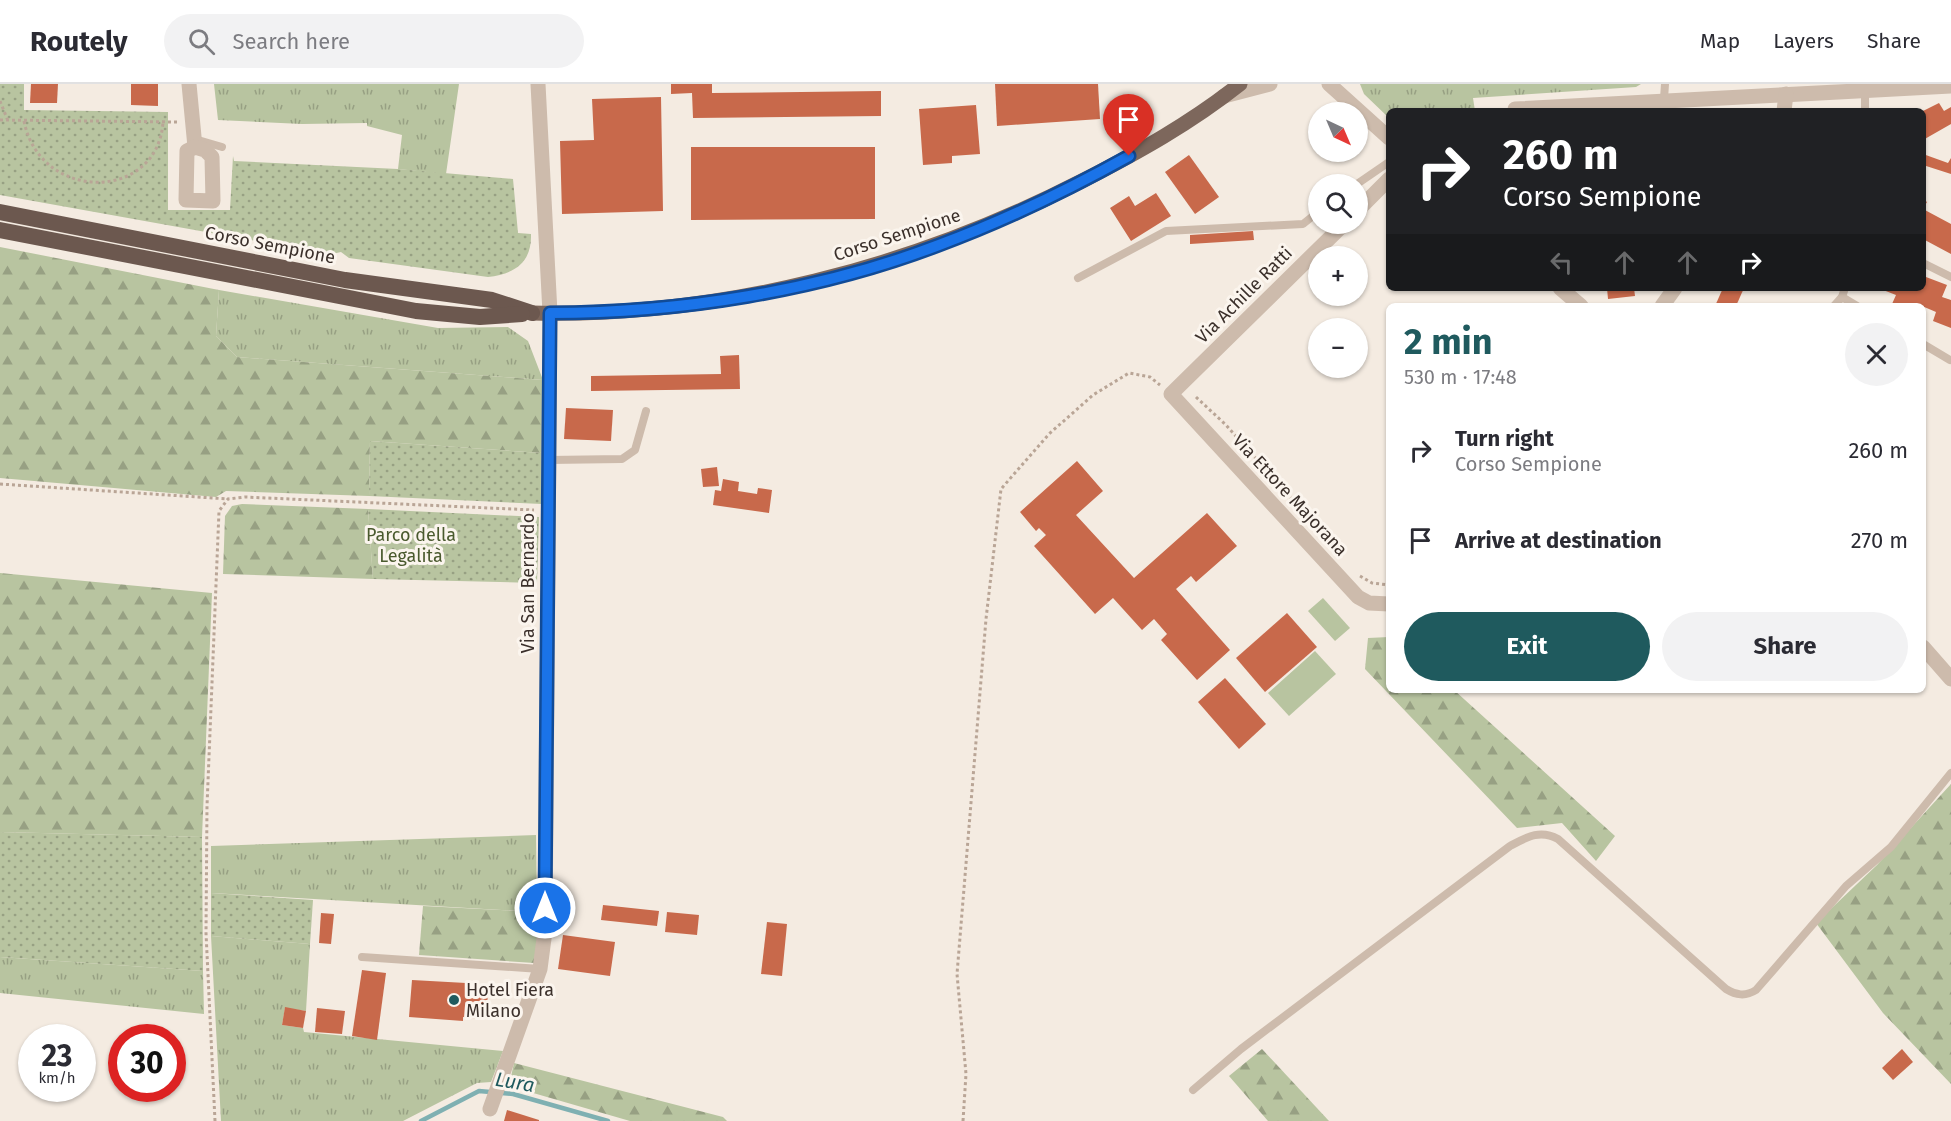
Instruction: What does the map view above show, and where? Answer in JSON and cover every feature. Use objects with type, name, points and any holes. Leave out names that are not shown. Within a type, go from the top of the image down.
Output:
[{"type":"highway","name":"Corso Sempione","points":[[0,212],[345,280],[492,300],[532,313]]},
{"type":"highway","name":"Corso Sempione","points":[[0,230],[416,311],[480,317],[532,313]]},
{"type":"main road","name":"Corso Sempione","points":[[532,313],[608,313],[688,305],[799,285],[939,246],[1007,217],[1102,171],[1164,137],[1227,90],[1240,84]]},
{"type":"street","points":[[189,84],[195,143]]},
{"type":"street","name":"Via San Bernardo","points":[[490,1109],[540,969],[545,931],[550,313],[538,84]]},
{"type":"street","points":[[1227,90],[1270,84]]},
{"type":"street","points":[[1318,84],[1346,102]]},
{"type":"street","points":[[1329,84],[1348,102]]},
{"type":"street","points":[[1343,84],[1350,102]]},
{"type":"street","points":[[1524,108],[1664,92],[1786,94],[1951,86]]},
{"type":"street","points":[[1784,108],[1786,94]]},
{"type":"street","points":[[1368,120],[1386,135]]},
{"type":"street","points":[[1368,200],[1386,182]]},
{"type":"street","name":"Via Achille Ratti","points":[[1176,389],[1334,234]]},
{"type":"street","points":[[1564,291],[1578,303]]},
{"type":"street","name":"Via Ettore Majorana","points":[[1176,389],[1358,597],[1368,603],[1386,604]]},
{"type":"street","points":[[1926,650],[1951,679]]},
{"type":"lane","points":[[1865,90],[1865,108]]},
{"type":"lane","points":[[195,143],[222,147]]},
{"type":"lane","points":[[1368,176],[1386,164]]},
{"type":"lane","points":[[1078,278],[1166,231],[1303,224],[1308,220]]},
{"type":"lane","points":[[1926,265],[1951,278]]},
{"type":"lane","points":[[1837,303],[1844,291]]},
{"type":"lane","points":[[1842,297],[1852,303]]},
{"type":"lane","points":[[1926,346],[1950,360]]},
{"type":"lane","points":[[549,460],[622,459],[635,450],[646,411]]},
{"type":"lane","points":[[1192,1090],[1240,1049],[1510,846],[1532,835],[1546,832],[1558,839],[1726,989],[1733,993],[1749,995],[1846,886],[1891,847],[1951,773]]},
{"type":"lane","points":[[362,957],[540,969]]},
{"type":"path","points":[[0,101],[9,121]]},
{"type":"path","points":[[0,120],[193,122]]},
{"type":"path","points":[[24,121],[28,139],[44,162],[71,179],[94,183],[126,176],[146,161],[156,147],[163,122]]},
{"type":"path","points":[[963,1121],[966,1074],[957,975],[986,619],[1001,489],[1049,434],[1093,395],[1129,373],[1150,377],[1176,389],[1226,425],[1343,557]]},
{"type":"path","points":[[0,484],[228,499],[245,497],[548,510]]},
{"type":"path","points":[[215,1121],[206,933],[207,806],[219,511],[228,499]]},
{"type":"path","points":[[1358,574],[1372,584],[1386,585]]},
{"type":"green space","points":[[0,84],[24,84],[24,110],[168,112],[168,210],[230,210],[233,156],[234,161],[398,169],[513,179],[518,233],[531,234],[531,244],[525,260],[520,265],[506,273],[488,277],[349,258],[341,252],[332,254],[269,238],[267,243],[0,195]]},
{"type":"green space","points":[[214,84],[459,84],[446,174],[398,169],[402,135],[367,126],[367,123],[302,124],[218,120]]},
{"type":"green space","points":[[1360,84],[1641,84],[1636,87],[1473,98],[1475,108],[1386,108],[1386,115],[1364,94]]},
{"type":"green space","points":[[0,247],[219,290],[216,336],[237,357],[543,380],[542,453],[370,441],[369,496],[226,491],[216,497],[0,478]]},
{"type":"green space","points":[[219,290],[438,328],[508,327],[528,341],[543,380],[237,357],[216,336]]},
{"type":"green space","points":[[370,441],[542,453],[542,504],[369,496]]},
{"type":"green space","points":[[242,504],[368,509],[373,579],[223,574],[225,516],[232,506]]},
{"type":"green space","name":"Parco della Legalità","points":[[368,509],[539,517],[537,583],[373,579]]},
{"type":"green space","points":[[0,573],[212,593],[202,837],[0,832]]},
{"type":"green space","points":[[1323,598],[1350,628],[1335,641],[1308,611]]},
{"type":"green space","points":[[1386,637],[1386,691],[1365,669],[1368,638]]},
{"type":"green space","points":[[1315,651],[1336,674],[1289,716],[1268,693]]},
{"type":"green space","points":[[1388,693],[1457,693],[1615,836],[1596,861],[1562,823],[1517,828]]},
{"type":"green space","points":[[1951,784],[1951,1084],[1883,1013],[1816,923],[1877,865]]},
{"type":"green space","points":[[0,832],[202,837],[203,971],[0,957]]},
{"type":"green space","points":[[536,835],[537,912],[211,893],[211,846]]},
{"type":"green space","points":[[211,893],[313,900],[310,944],[211,936]]},
{"type":"green space","points":[[423,906],[537,912],[537,952],[534,963],[419,955]]},
{"type":"green space","points":[[211,936],[310,944],[306,1011],[285,1008],[282,1025],[303,1028],[304,1032],[503,1051],[491,1082],[477,1083],[403,1121],[221,1121]]},
{"type":"green space","points":[[0,957],[203,971],[204,1014],[0,993]]},
{"type":"green space","points":[[1262,1049],[1329,1121],[1268,1121],[1229,1076]]},
{"type":"green space","points":[[514,1063],[723,1117],[727,1121],[630,1121],[509,1086]]},
{"type":"building","points":[[31,84],[58,84],[57,103],[30,103]]},
{"type":"building","points":[[131,84],[158,84],[158,106],[131,105]]},
{"type":"building","points":[[671,84],[712,84],[712,93],[881,91],[881,116],[693,118],[692,93],[671,94]]},
{"type":"building","points":[[995,84],[1098,84],[1100,119],[997,126]]},
{"type":"building","points":[[661,97],[663,211],[562,214],[560,141],[594,140],[592,99]]},
{"type":"building","points":[[1939,103],[1944,111],[1951,107],[1951,124],[1926,138],[1926,110]]},
{"type":"building","points":[[976,105],[980,154],[952,156],[952,163],[923,165],[919,109]]},
{"type":"building","points":[[691,147],[875,147],[875,219],[691,220]]},
{"type":"building","points":[[1189,155],[1219,197],[1195,214],[1165,172]]},
{"type":"building","points":[[1926,155],[1948,163],[1951,158],[1951,174],[1926,166]]},
{"type":"building","points":[[1156,193],[1171,216],[1131,241],[1110,208],[1129,196],[1135,206]]},
{"type":"building","points":[[1926,211],[1951,224],[1951,254],[1926,241]]},
{"type":"building","points":[[1253,231],[1254,240],[1190,244],[1190,235]]},
{"type":"building","points":[[1926,277],[1947,285],[1942,297],[1951,300],[1951,328],[1933,321],[1936,312],[1926,308],[1926,303],[1892,303],[1896,295],[1886,291],[1926,291]]},
{"type":"building","points":[[1607,291],[1634,291],[1635,296],[1608,299]]},
{"type":"building","points":[[1722,291],[1743,291],[1737,303],[1716,303]]},
{"type":"building","points":[[739,355],[740,389],[591,391],[591,376],[721,374],[720,356]]},
{"type":"building","points":[[566,408],[613,410],[611,441],[564,439]]},
{"type":"building","points":[[1077,461],[1103,491],[1076,515],[1134,578],[1207,513],[1237,546],[1196,582],[1191,576],[1176,589],[1230,650],[1197,680],[1161,640],[1167,634],[1154,619],[1142,630],[1113,598],[1095,614],[1034,546],[1046,535],[1039,528],[1036,531],[1020,512]]},
{"type":"building","points":[[717,467],[719,486],[703,487],[701,469]]},
{"type":"building","points":[[723,479],[739,482],[738,491],[757,494],[758,488],[772,490],[769,513],[713,505],[715,490],[721,491]]},
{"type":"building","points":[[1287,613],[1317,647],[1265,692],[1236,658]]},
{"type":"building","points":[[1225,678],[1266,724],[1239,749],[1198,702]]},
{"type":"building","points":[[603,905],[659,911],[657,926],[601,920]]},
{"type":"building","points":[[667,912],[699,915],[697,935],[665,932]]},
{"type":"building","points":[[321,913],[334,914],[331,944],[319,943]]},
{"type":"building","points":[[767,922],[787,924],[782,976],[761,974]]},
{"type":"building","points":[[563,935],[615,942],[610,976],[558,969]]},
{"type":"building","points":[[362,970],[386,973],[377,1040],[352,1036]]},
{"type":"building","points":[[412,980],[466,983],[466,989],[485,990],[488,994],[486,1014],[480,1019],[463,1017],[463,1021],[409,1017]]},
{"type":"building","points":[[285,1007],[306,1011],[303,1028],[282,1025]]},
{"type":"building","points":[[317,1008],[345,1011],[342,1034],[315,1032]]},
{"type":"building","points":[[1902,1049],[1913,1062],[1893,1080],[1882,1068]]},
{"type":"building","points":[[507,1110],[539,1120],[539,1121],[504,1121]]},
{"type":"waterway","name":"Lura","points":[[421,1121],[479,1091],[513,1094],[608,1121]]},
{"type":"place","name":"Hotel Fiera Milano","points":[[454,1000]]},
{"type":"route","points":[[545,908],[550,313],[608,313],[688,305],[799,285],[862,269],[939,246],[1061,192],[1129,156]]}]
